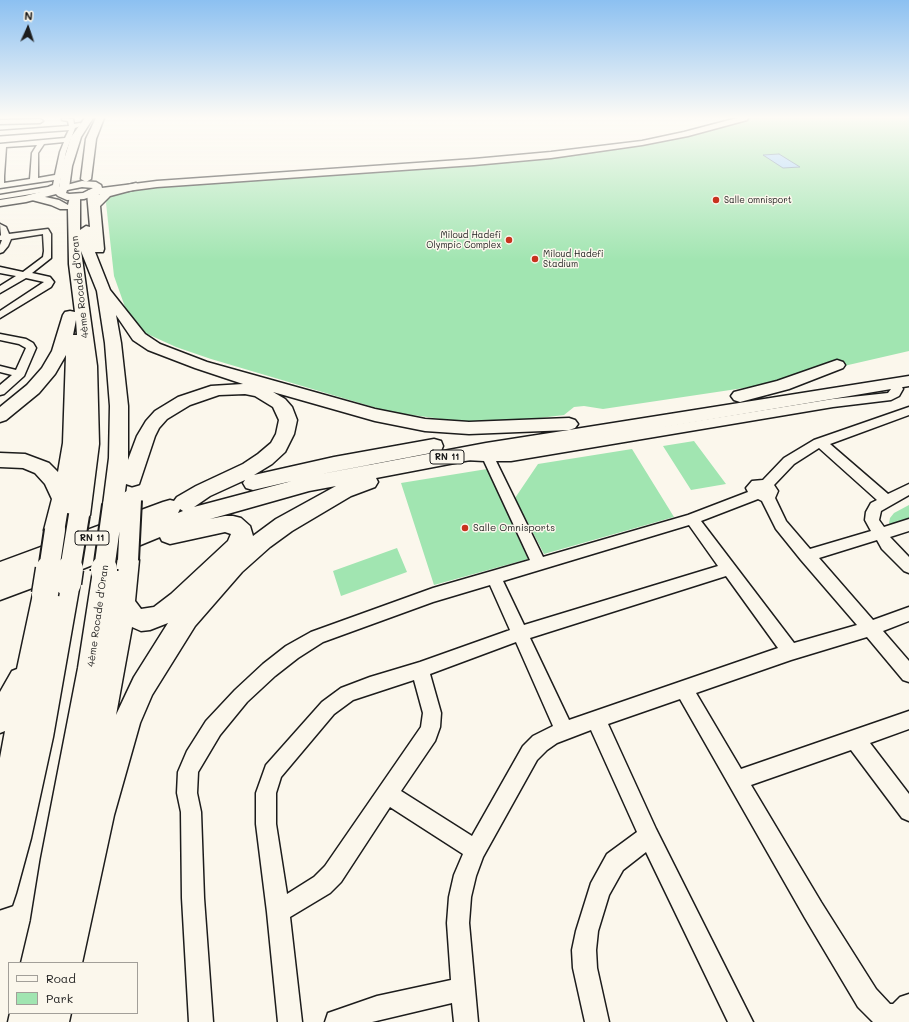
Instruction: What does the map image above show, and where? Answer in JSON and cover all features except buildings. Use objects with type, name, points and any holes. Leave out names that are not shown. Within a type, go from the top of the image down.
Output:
[{"type":"highway","name":"4ème Rocade d'Oran","points":[[39,962],[48,921],[57,859],[91,668],[116,566],[126,495],[119,458],[119,432],[113,343],[104,291],[89,256],[86,242],[78,189],[76,166]]},
{"type":"highway","points":[[77,166],[78,189]]},
{"type":"highway","points":[[62,224],[78,189],[94,168],[94,166]]},
{"type":"highway","points":[[35,198],[55,202],[78,189],[99,180],[106,182],[122,182]]},
{"type":"highway","points":[[35,198],[59,188],[78,189],[106,194],[136,186]]},
{"type":"highway","name":"4ème Rocade d'Oran","points":[[0,893],[15,838],[39,737],[48,586],[79,515],[90,444],[89,366],[74,237],[78,189]]},
{"type":"highway","points":[[63,254],[66,263],[77,271]]},
{"type":"highway","points":[[104,291],[117,306],[139,337],[154,347],[201,365],[344,406],[408,422],[444,427],[484,428],[573,424]]},
{"type":"highway","points":[[0,416],[32,389],[49,370],[60,351],[73,306],[80,295]]},
{"type":"highway","points":[[15,838],[9,820],[8,804],[24,697],[48,586],[55,530],[72,443],[74,344],[70,316]]},
{"type":"highway","points":[[115,363],[124,371],[130,386],[126,495]]},
{"type":"highway","points":[[702,405],[783,385],[837,365]]},
{"type":"highway","name":"RN 11","points":[[0,572],[184,503],[283,475],[341,462],[398,451],[802,390],[906,379]]},
{"type":"highway","name":"RN 11","points":[[0,590],[48,586],[162,527],[204,512],[308,484],[501,447],[906,379]]},
{"type":"highway","points":[[126,495],[146,436],[152,425],[161,415],[184,401],[217,390],[245,389],[260,392],[279,402],[283,407],[288,420],[285,434],[278,447],[265,459],[250,469],[196,495],[184,503]]},
{"type":"highway","points":[[0,460],[25,460],[42,468],[54,480],[58,493],[62,499]]},
{"type":"highway","points":[[64,962],[99,815],[127,721],[143,686],[186,618],[234,565],[284,525],[344,491],[435,460]]},
{"type":"highway","points":[[48,586],[183,532],[225,524],[233,524],[242,532],[242,536],[236,547],[162,615],[141,620],[133,617],[123,604]]},
{"type":"highway","points":[[48,921],[66,866],[87,787],[123,604],[116,566]]},
{"type":"highway","points":[[0,719],[31,660]]},
{"type":"main road","points":[[122,182],[361,166]]},
{"type":"main road","points":[[136,186],[423,166]]},
{"type":"main road","points":[[0,203],[35,198]]},
{"type":"street","points":[[1,166],[1,186],[34,180],[78,189]]},
{"type":"street","points":[[34,166],[34,180]]},
{"type":"street","points":[[69,166],[78,189]]},
{"type":"street","points":[[0,197],[53,188],[56,186],[78,189]]},
{"type":"street","points":[[0,226],[3,229],[5,244],[0,250]]},
{"type":"street","points":[[0,290],[26,274],[47,258],[48,251],[47,234],[45,231],[3,238]]},
{"type":"street","points":[[0,270],[47,279],[48,284],[0,315]]},
{"type":"street","points":[[0,337],[22,341],[29,345],[30,351],[20,374],[0,391]]},
{"type":"street","points":[[0,369],[20,374]]},
{"type":"street","points":[[435,460],[511,456],[834,403],[891,396],[906,379]]},
{"type":"street","points":[[200,1022],[192,898],[191,812],[187,793],[188,772],[194,758],[213,728],[241,696],[269,670],[292,652],[317,637],[347,625],[433,595],[692,519],[738,500],[763,492],[789,461],[818,443],[909,411]]},
{"type":"street","points":[[822,444],[887,501]]},
{"type":"street","points":[[488,457],[539,564]]},
{"type":"street","points":[[909,489],[876,507],[873,512],[872,520],[887,545],[909,567]]},
{"type":"street","points":[[763,492],[782,526],[806,556],[909,674]]},
{"type":"street","points":[[692,519],[791,652]]},
{"type":"street","points":[[806,556],[909,525]]},
{"type":"street","points":[[290,1022],[278,912],[266,824],[266,793],[273,772],[328,708],[340,698],[370,685],[420,670],[521,633],[728,569]]},
{"type":"street","points":[[494,577],[565,731]]},
{"type":"street","points":[[466,1022],[458,923],[459,904],[465,875],[476,850],[530,753],[540,743],[551,736],[596,719],[791,652],[870,628],[909,614]]},
{"type":"street","points":[[278,912],[322,885],[333,874],[428,734],[432,719],[430,704],[420,670]]},
{"type":"street","points":[[684,689],[867,998],[883,1019],[898,1017],[909,1006]]},
{"type":"street","points":[[596,719],[650,836],[741,1022]]},
{"type":"street","points":[[737,780],[909,720]]},
{"type":"street","points":[[855,739],[909,811]]},
{"type":"street","points":[[388,794],[476,850]]},
{"type":"street","points":[[597,1022],[585,968],[584,950],[587,931],[599,891],[615,862],[650,836]]},
{"type":"street","points":[[337,1022],[377,1008],[463,989]]},
{"type":"green space","name":"Miloud Hadefi Olympic Complex","points":[[451,166],[909,166],[909,351],[757,386],[603,409],[584,406],[574,407],[564,415],[515,421],[464,422],[390,412],[211,359],[176,347],[143,332],[125,307],[114,276],[106,203],[108,197],[124,189]]},
{"type":"green space","points":[[694,441],[726,484],[691,490],[663,446]]},
{"type":"green space","points":[[632,449],[674,517],[544,554],[515,498],[538,464]]},
{"type":"green space","name":"Salle Omnisports","points":[[487,469],[528,559],[434,585],[401,483]]},
{"type":"green space","points":[[909,505],[909,523],[892,528],[889,523],[890,518],[894,513]]},
{"type":"green space","points":[[397,548],[407,572],[341,596],[333,571]]},
{"type":"water","points":[[779,166],[800,167],[783,168]]},
{"type":"tunnel","points":[[74,180],[74,199]]},
{"type":"place","name":"Salle omnisport","points":[[716,200]]},
{"type":"place","name":"Miloud Hadefi Olympic Complex","points":[[509,240]]},
{"type":"place","name":"Miloud Hadefi Stadium","points":[[535,259]]},
{"type":"place","name":"Salle Omnisports","points":[[465,528]]}]
